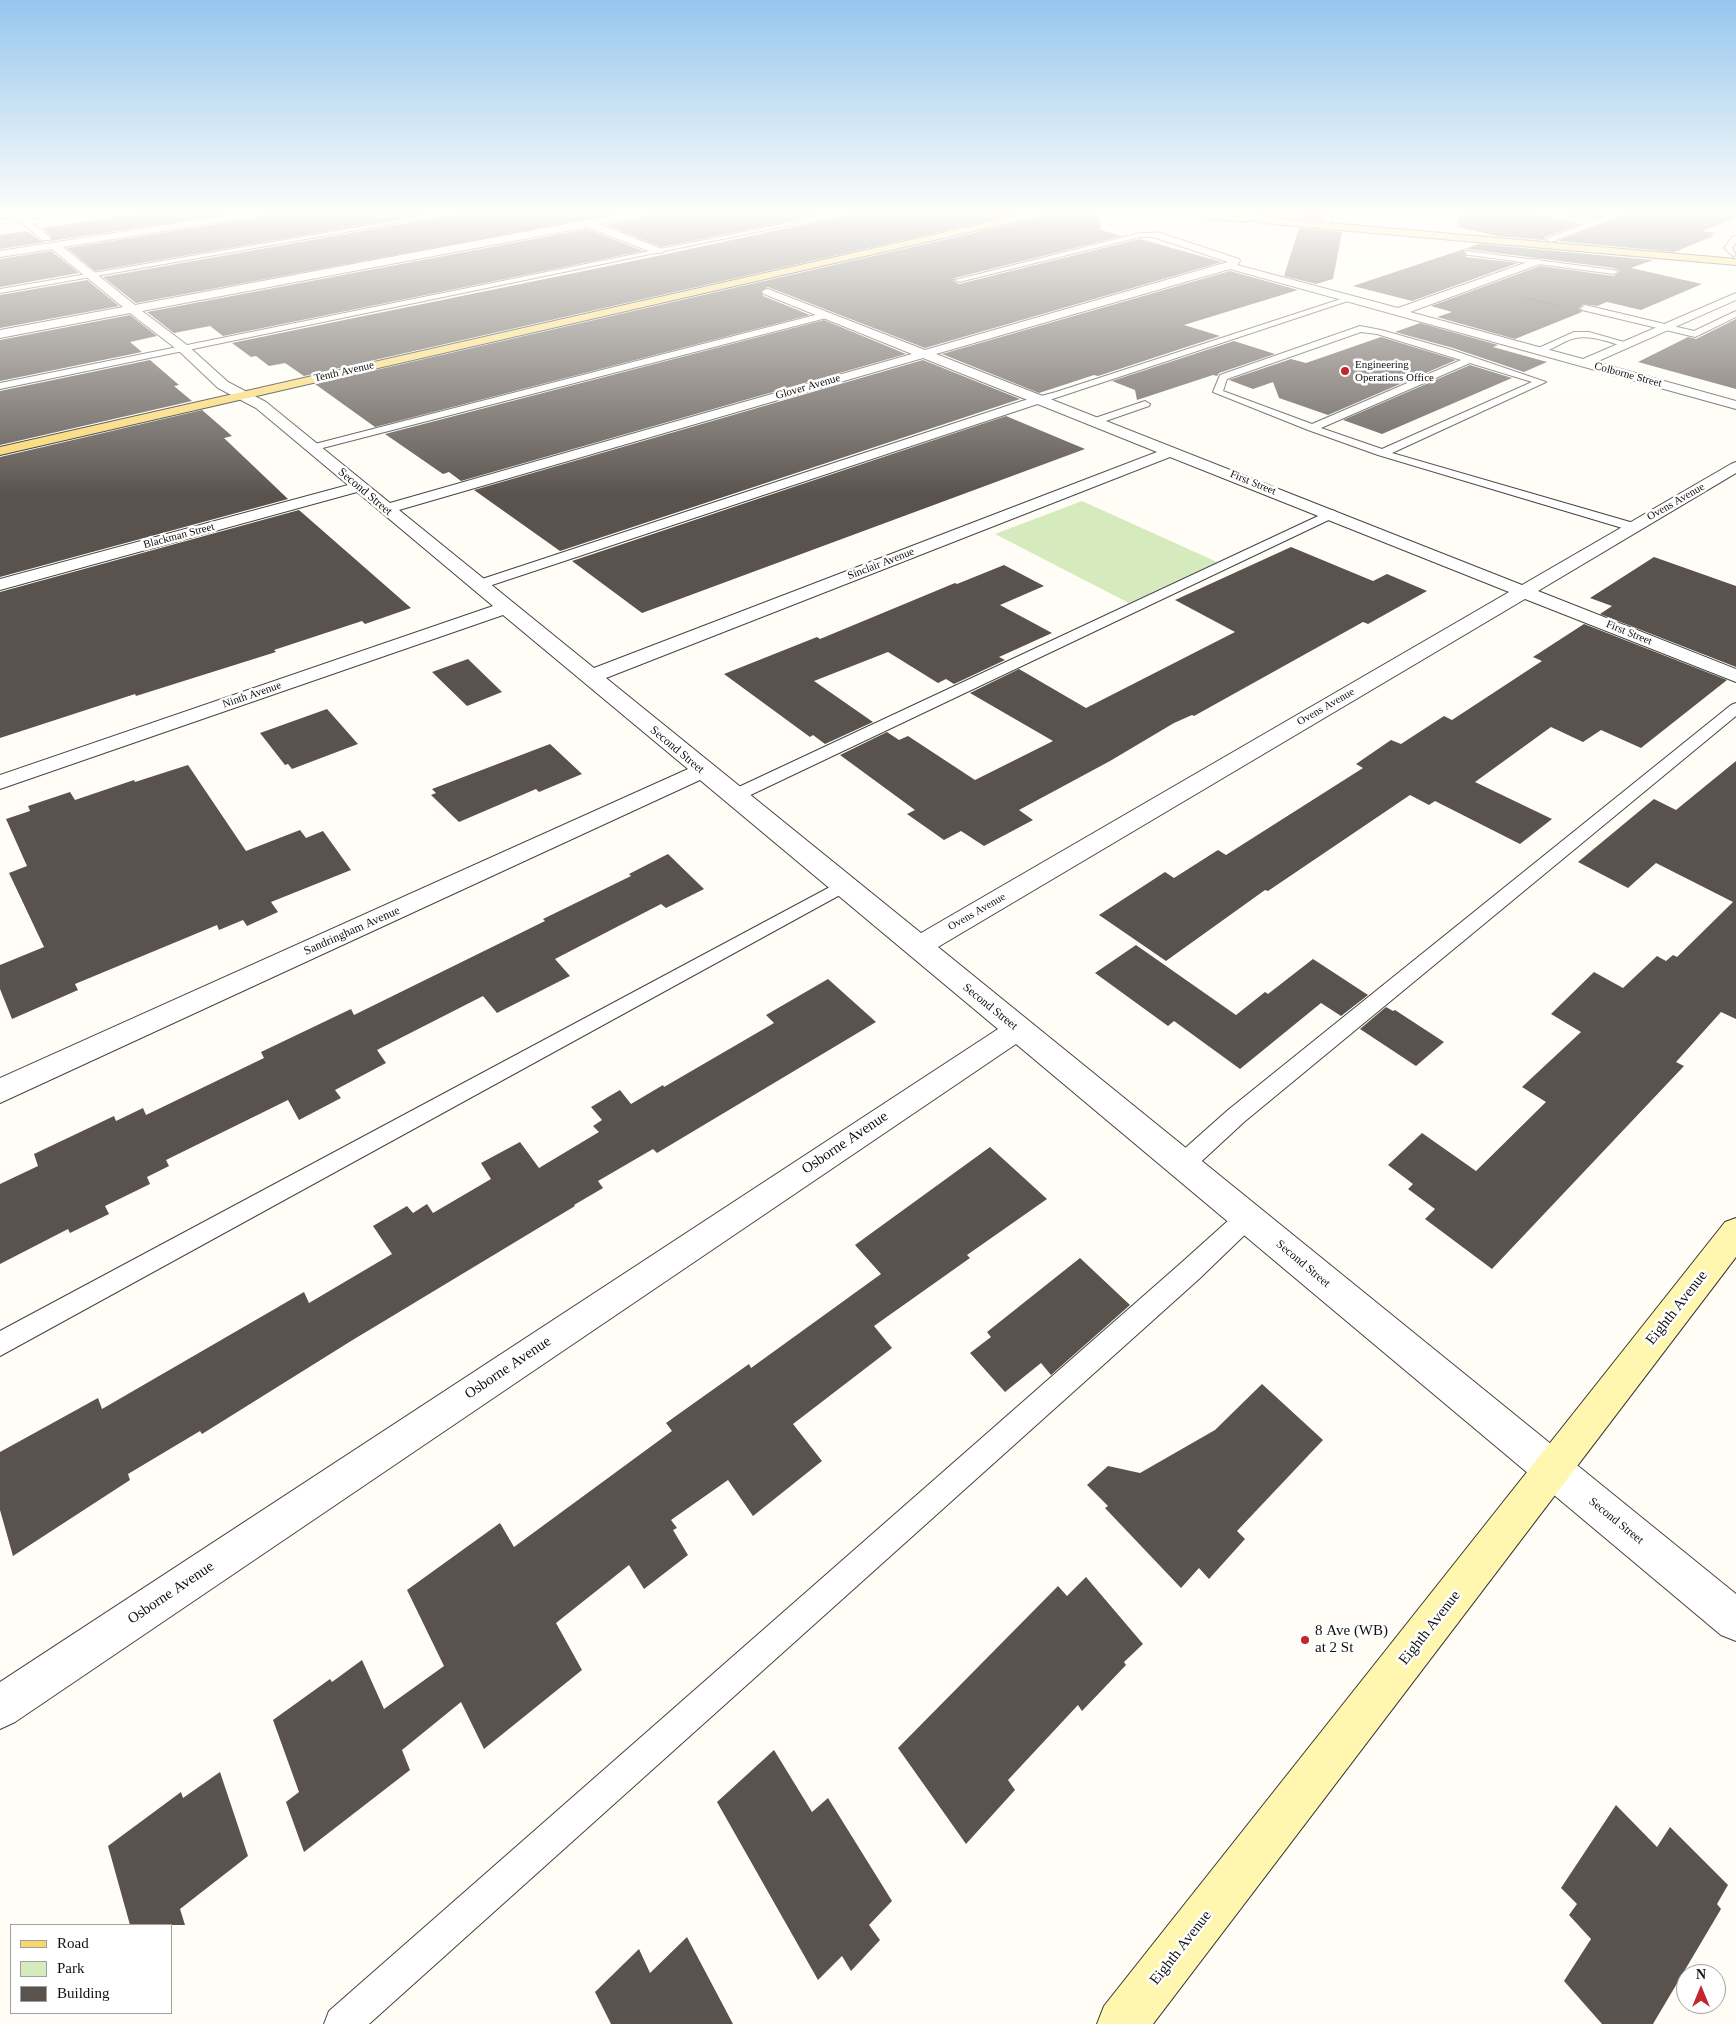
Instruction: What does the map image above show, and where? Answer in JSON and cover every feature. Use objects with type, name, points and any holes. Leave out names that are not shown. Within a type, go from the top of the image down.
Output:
[{"type":"main road","name":"Tenth Avenue","points":[[0,451],[626,307]]},
{"type":"street","points":[[0,334],[140,307]]},
{"type":"street","name":"First Street","points":[[808,307],[1736,676]]},
{"type":"street","name":"Glover Avenue","points":[[385,509],[1086,307]]},
{"type":"street","name":"Colborne Street","points":[[1380,307],[1736,404]]},
{"type":"street","points":[[1399,312],[1411,307]]},
{"type":"street","points":[[1584,363],[1710,307]]},
{"type":"street","name":"Second Street","points":[[132,309],[183,348],[223,385],[261,405],[1017,1030],[1736,1620]]},
{"type":"street","name":"Sinclair Avenue","points":[[590,677],[1172,451]]},
{"type":"street","name":"Ovens Avenue","points":[[917,947],[1736,467]]},
{"type":"street","name":"Blackman Street","points":[[0,585],[358,487]]},
{"type":"street","name":"Ninth Avenue","points":[[0,782],[505,608]]},
{"type":"street","name":"Sandringham Avenue","points":[[0,1091],[652,795],[703,770]]},
{"type":"street","name":"Osborne Avenue","points":[[0,1707],[1017,1030]]},
{"type":"street","name":"Eighth Avenue","points":[[1122,2024],[1736,1232]]},
{"type":"lane","points":[[0,386],[382,307]]},
{"type":"lane","points":[[478,585],[1327,307]]},
{"type":"lane","points":[[1585,308],[1695,334],[1736,314]]},
{"type":"lane","points":[[311,448],[827,315]]},
{"type":"lane","points":[[1382,453],[1541,382],[1449,352],[1378,332],[1360,329],[1224,377],[1218,392],[1312,428],[1382,453],[1633,527]]},
{"type":"lane","points":[[1539,350],[1574,335],[1588,335],[1626,344]]},
{"type":"lane","points":[[1312,428],[1469,360]]},
{"type":"lane","points":[[1096,421],[1145,404]]},
{"type":"lane","points":[[734,796],[1331,514]]},
{"type":"lane","points":[[1182,1165],[1244,1110],[1736,708]]},
{"type":"lane","points":[[0,1344],[843,886]]},
{"type":"lane","points":[[342,2024],[1248,1218]]},
{"type":"green space","points":[[1082,501],[1217,562],[1129,603],[995,534]]},
{"type":"building","points":[[0,307],[111,307],[0,328]]},
{"type":"building","points":[[171,307],[364,307],[223,336],[210,326],[174,333],[147,312]]},
{"type":"building","points":[[406,307],[606,307],[304,376],[285,363],[269,366],[256,356],[251,357],[232,343]]},
{"type":"building","points":[[649,307],[791,307],[810,315],[375,427],[315,384]]},
{"type":"building","points":[[821,307],[1065,307],[925,348]]},
{"type":"building","points":[[1104,307],[1241,307],[1184,325],[1220,336],[1098,376],[1094,375],[1039,393],[942,354]]},
{"type":"building","points":[[1436,307],[1580,307],[1582,312],[1515,339],[1437,317],[1452,312]]},
{"type":"building","points":[[1630,307],[1647,307],[1641,310]]},
{"type":"building","points":[[130,315],[157,336],[130,342],[142,352],[0,381],[0,340]]},
{"type":"building","points":[[1736,319],[1736,389],[1638,362],[1688,337],[1696,339]]},
{"type":"building","points":[[824,320],[906,354],[461,481],[449,472],[443,474],[385,434]]},
{"type":"building","points":[[1420,323],[1498,345],[1493,347],[1547,362],[1524,372],[1453,348],[1395,332]]},
{"type":"building","name":"Engineering Operations Office","points":[[1381,337],[1456,360],[1328,415],[1279,398],[1273,382],[1253,389],[1229,380],[1291,359],[1306,363]]},
{"type":"building","points":[[1234,341],[1275,354],[1219,373],[1217,376],[1213,375],[1137,400],[1135,390],[1112,381]]},
{"type":"building","points":[[150,360],[179,385],[174,386],[192,401],[0,445],[0,391]]},
{"type":"building","points":[[923,360],[1020,399],[560,551],[474,490]]},
{"type":"building","points":[[1470,365],[1512,378],[1382,434],[1343,420]]},
{"type":"building","points":[[202,410],[232,436],[224,438],[288,499],[0,577],[0,457]]},
{"type":"building","points":[[1006,416],[1085,449],[642,613],[572,561]]},
{"type":"building","points":[[299,510],[411,608],[365,624],[362,621],[274,650],[276,652],[136,696],[135,694],[0,738],[0,592]]},
{"type":"building","points":[[1291,547],[1373,581],[1387,574],[1427,591],[1368,624],[1363,622],[1194,716],[1192,715],[1174,723],[1110,761],[1019,810],[1033,820],[984,846],[961,831],[944,840],[907,814],[915,810],[840,755],[887,732],[899,740],[908,736],[975,780],[1053,741],[970,693],[1019,669],[1086,708],[1235,632],[1175,600]]},
{"type":"building","points":[[1654,557],[1736,586],[1736,667],[1600,614],[1612,606],[1590,598]]},
{"type":"building","points":[[1004,565],[1044,586],[1000,605],[1052,633],[999,657],[1005,660],[954,684],[946,679],[938,683],[888,652],[814,681],[873,722],[825,744],[813,735],[810,737],[724,674],[817,637],[820,639],[955,583],[957,584]]},
{"type":"building","points":[[1584,624],[1727,680],[1641,748],[1601,730],[1583,742],[1551,727],[1475,782],[1552,819],[1520,844],[1435,801],[1429,805],[1410,795],[1268,891],[1265,890],[1166,961],[1099,915],[1165,872],[1174,878],[1218,850],[1226,855],[1363,768],[1356,764],[1391,740],[1401,744],[1444,716],[1452,720],[1542,661],[1533,657]]},
{"type":"building","points":[[468,659],[502,692],[467,706],[432,672]]},
{"type":"building","points":[[327,709],[358,744],[292,769],[288,764],[285,765],[260,733]]},
{"type":"building","points":[[550,744],[582,774],[539,792],[536,789],[459,822],[431,795],[436,793],[432,789]]},
{"type":"building","points":[[1736,761],[1736,1019],[1721,1012],[1676,1062],[1684,1066],[1492,1269],[1425,1219],[1435,1209],[1408,1189],[1413,1184],[1388,1165],[1422,1133],[1476,1171],[1546,1102],[1522,1087],[1581,1032],[1551,1014],[1594,972],[1623,988],[1657,956],[1666,961],[1673,955],[1677,957],[1733,902],[1656,863],[1628,888],[1578,862],[1654,799],[1676,810]]},
{"type":"building","points":[[188,765],[246,851],[300,830],[306,838],[323,831],[351,870],[271,902],[278,912],[247,926],[243,920],[219,930],[217,925],[75,984],[78,990],[12,1019],[0,989],[0,965],[44,947],[9,873],[27,866],[6,819],[30,811],[28,806],[70,792],[75,800],[134,780],[135,782]]},
{"type":"building","points":[[668,854],[704,889],[666,908],[661,904],[555,959],[570,976],[497,1013],[483,996],[377,1050],[386,1063],[335,1090],[341,1098],[299,1120],[288,1100],[166,1160],[169,1166],[147,1177],[150,1184],[105,1206],[109,1214],[70,1233],[68,1229],[0,1264],[0,1184],[38,1166],[34,1154],[114,1116],[116,1121],[143,1108],[146,1115],[264,1058],[261,1052],[351,1009],[354,1015],[545,921],[543,919],[631,876],[629,874]]},
{"type":"building","points":[[1136,945],[1236,1015],[1265,992],[1268,994],[1313,959],[1368,995],[1341,1016],[1321,1003],[1240,1069],[1174,1021],[1168,1026],[1095,973]]},
{"type":"building","points":[[828,979],[876,1022],[657,1153],[653,1149],[598,1181],[603,1188],[575,1206],[351,1341],[202,1434],[200,1431],[128,1474],[130,1480],[13,1556],[0,1510],[0,1452],[98,1398],[102,1409],[304,1292],[309,1303],[392,1254],[373,1226],[407,1206],[413,1213],[427,1204],[433,1213],[491,1179],[481,1163],[520,1142],[539,1168],[599,1132],[593,1126],[602,1120],[591,1107],[620,1090],[631,1104],[663,1085],[664,1087],[774,1023],[766,1015]]},
{"type":"building","points":[[1386,1007],[1393,1011],[1395,1010],[1444,1042],[1416,1066],[1360,1029]]},
{"type":"building","points":[[990,1147],[1047,1199],[967,1255],[970,1258],[874,1326],[892,1348],[793,1424],[822,1461],[753,1516],[728,1480],[671,1520],[677,1528],[673,1530],[688,1555],[644,1589],[629,1565],[556,1623],[582,1670],[484,1749],[461,1702],[402,1750],[410,1770],[304,1852],[286,1802],[299,1792],[273,1720],[330,1679],[332,1682],[362,1660],[384,1709],[444,1666],[407,1590],[500,1523],[514,1547],[672,1431],[666,1423],[749,1364],[751,1368],[881,1274],[855,1245]]},
{"type":"building","points":[[1080,1258],[1130,1305],[1051,1375],[1041,1363],[1005,1392],[970,1353],[991,1337],[987,1332]]},
{"type":"building","points":[[1262,1384],[1323,1440],[1237,1531],[1245,1539],[1209,1579],[1199,1568],[1181,1588],[1105,1508],[1108,1506],[1087,1485],[1108,1466],[1140,1473],[1215,1430]]},
{"type":"building","points":[[1086,1577],[1143,1644],[1124,1662],[1126,1665],[1082,1711],[1078,1705],[1008,1780],[1015,1790],[966,1844],[898,1748],[1058,1586],[1067,1596]]},
{"type":"building","points":[[774,1750],[812,1812],[828,1798],[892,1901],[869,1925],[880,1940],[851,1971],[842,1956],[818,1980],[717,1802]]},
{"type":"building","points":[[220,1772],[248,1856],[180,1909],[185,1925],[130,1924],[108,1846],[181,1792],[183,1798]]},
{"type":"building","points":[[1616,1805],[1657,1847],[1670,1827],[1728,1885],[1717,1904],[1721,1909],[1688,1964],[1676,1964],[1676,1985],[1653,2024],[1602,2024],[1564,1981],[1591,1939],[1569,1915],[1577,1904],[1561,1888]]},
{"type":"building","points":[[687,1937],[733,2024],[611,2024],[595,1992],[639,1949],[650,1973]]},
{"type":"place","name":"Engineering Operations Office","points":[[1345,371]]},
{"type":"place","name":"8 Ave (WB) at 2 St","points":[[1305,1640]]}]
